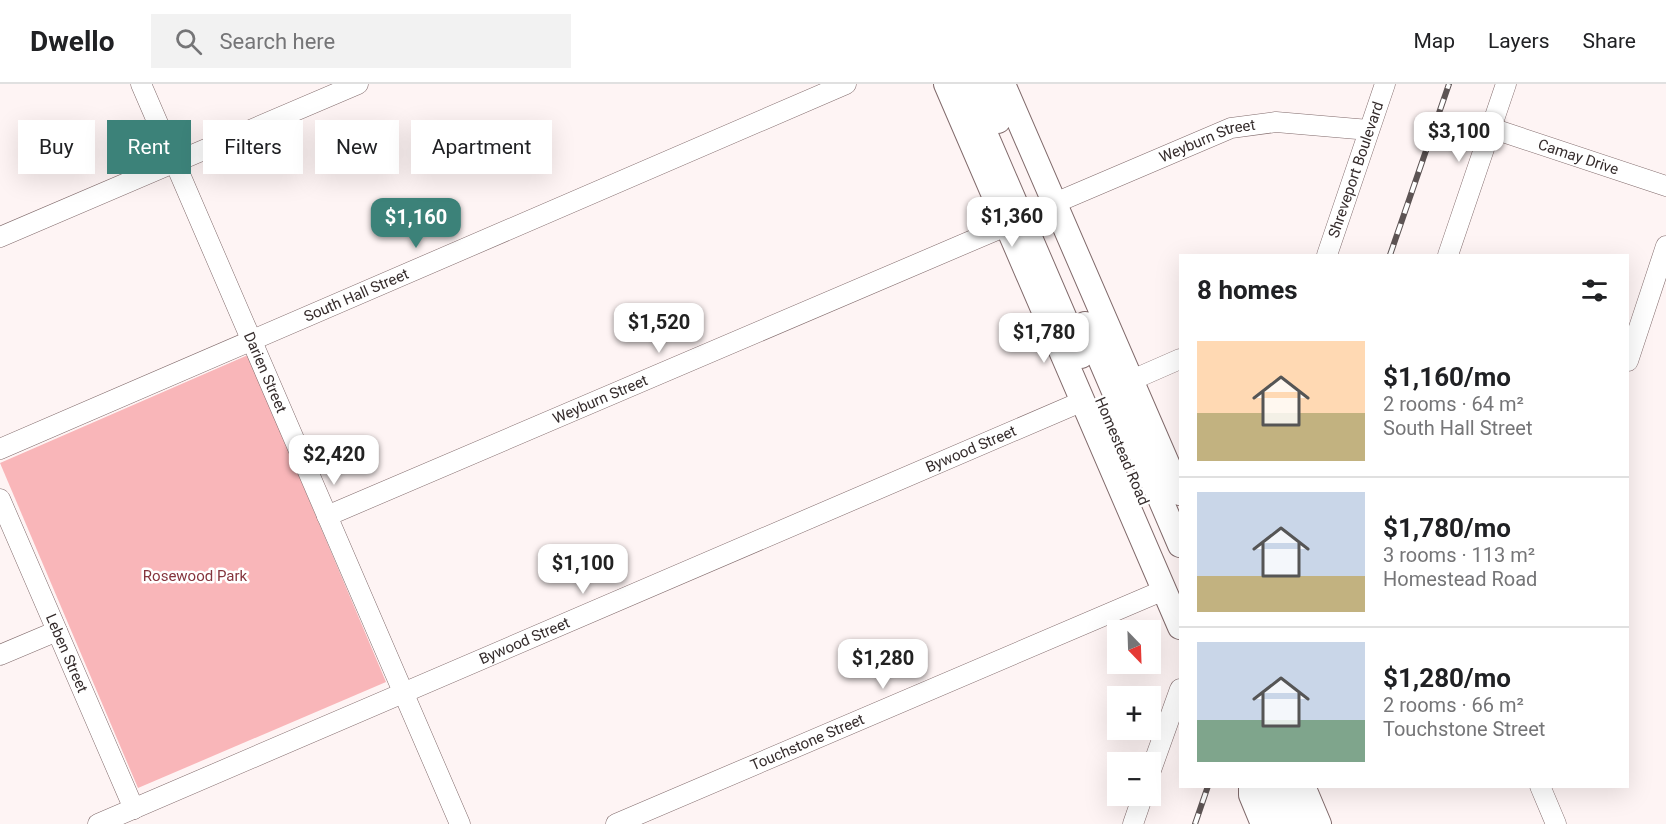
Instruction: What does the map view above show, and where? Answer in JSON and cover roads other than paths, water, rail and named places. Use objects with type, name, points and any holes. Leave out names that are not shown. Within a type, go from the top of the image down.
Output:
[{"type":"main road","points":[[946,84],[1006,226],[1107,392],[1179,492]]},
{"type":"main road","name":"Homestead Road","points":[[964,84],[1179,542]]},
{"type":"main road","name":"Homestead Road","points":[[983,84],[1107,392]]},
{"type":"main road","points":[[1003,84],[1055,202],[1107,392],[1172,588],[1179,622]]},
{"type":"main road","points":[[1251,788],[1251,795],[1263,824]]},
{"type":"main road","points":[[1267,788],[1282,824]]},
{"type":"main road","points":[[1286,788],[1301,824]]},
{"type":"main road","points":[[1304,788],[1319,824]]},
{"type":"street","name":"Darien Street","points":[[141,84],[156,120]]},
{"type":"street","points":[[191,156],[358,84]]},
{"type":"street","name":"South Hall Street","points":[[0,449],[846,84]]},
{"type":"street","name":"Shreveport Boulevard","points":[[1327,254],[1384,84]]},
{"type":"street","points":[[1448,254],[1506,84]]},
{"type":"street","name":"Weyburn Street","points":[[1055,202],[1231,128],[1276,122],[1369,130]]},
{"type":"street","name":"Camay Drive","points":[[1491,128],[1666,186]]},
{"type":"street","points":[[0,237],[148,174]]},
{"type":"street","name":"Darien Street","points":[[179,174],[459,824]]},
{"type":"street","name":"Weyburn Street","points":[[327,516],[1006,226]]},
{"type":"street","points":[[1629,358],[1666,246]]},
{"type":"street","name":"Bywood Street","points":[[98,824],[1179,359]]},
{"type":"street","name":"Leben Street","points":[[0,499],[134,808]]},
{"type":"street","name":"Touchstone Street","points":[[616,824],[1172,588]]},
{"type":"street","points":[[0,655],[57,631]]},
{"type":"street","points":[[1158,752],[1179,692]]},
{"type":"street","points":[[1540,788],[1556,824]]},
{"type":"street","points":[[1133,824],[1139,806]]},
{"type":"railway","points":[[1390,254],[1449,84]]},
{"type":"railway","points":[[1195,824],[1207,788]]},
{"type":"park label","name":"Rosewood Park","points":[[195,576]]}]
